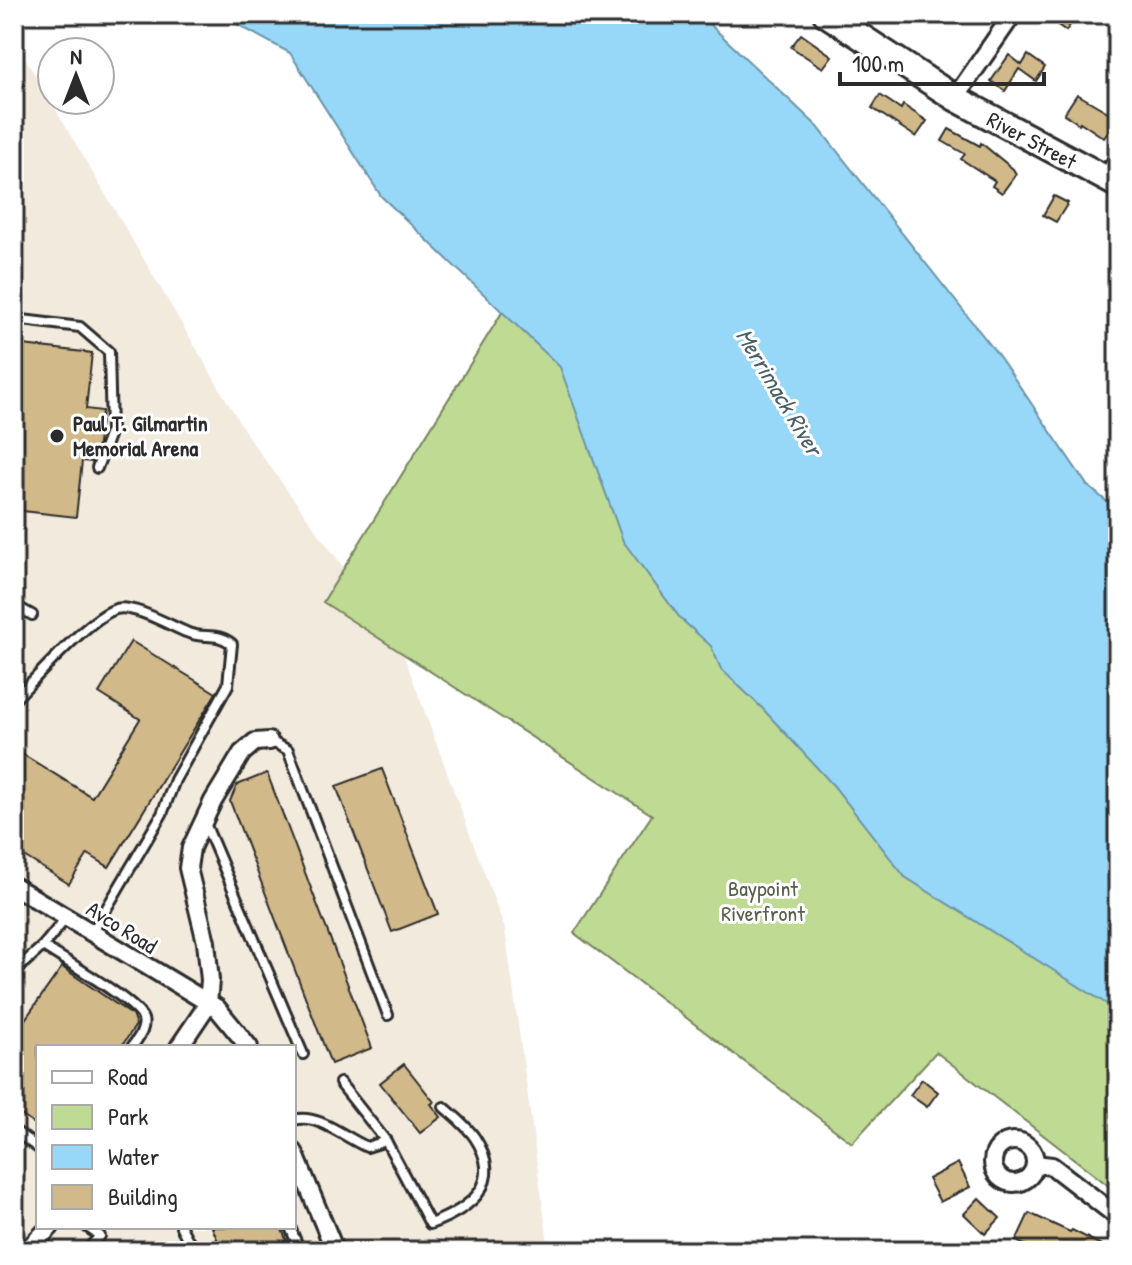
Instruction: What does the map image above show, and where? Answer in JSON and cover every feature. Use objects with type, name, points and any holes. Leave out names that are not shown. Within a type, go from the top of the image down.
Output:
[{"type":"main road","name":"River Street","points":[[826,14],[955,98],[1114,174]]},
{"type":"street","points":[[955,98],[1013,14]]},
{"type":"street","points":[[180,1045],[208,1004],[210,980],[206,942],[188,868],[191,848],[242,753],[255,742],[269,741]]},
{"type":"street","name":"Avco Road","points":[[14,886],[217,1008],[247,1045]]},
{"type":"street","points":[[296,1157],[335,1251]]},
{"type":"street","points":[[1035,1164],[1052,1166],[1118,1217]]},
{"type":"street","points":[[26,1251],[48,1229]]},
{"type":"lane","points":[[14,319],[80,327],[109,352],[111,430],[97,468]]},
{"type":"lane","points":[[14,605],[32,615]]},
{"type":"lane","points":[[14,700],[96,621],[117,608],[136,611],[194,636],[223,636],[232,644],[228,685],[175,780],[162,814],[92,934]]},
{"type":"lane","points":[[269,741],[288,750],[388,1015]]},
{"type":"lane","points":[[204,820],[303,1054]]},
{"type":"lane","points":[[14,972],[43,946],[66,918]]},
{"type":"lane","points":[[43,946],[123,998],[143,1016],[141,1035],[134,1045]]},
{"type":"lane","points":[[340,1083],[386,1141],[430,1224],[469,1205],[485,1184],[484,1157],[474,1136],[444,1107]]},
{"type":"lane","points":[[296,1120],[321,1123],[367,1147],[386,1141]]},
{"type":"lane","points":[[14,1130],[36,1146]]},
{"type":"lane","points":[[90,1229],[100,1236]]},
{"type":"lane","points":[[86,1251],[104,1229]]},
{"type":"lane","points":[[182,1229],[194,1251]]},
{"type":"lane","points":[[291,1229],[300,1251]]},
{"type":"shaded area","points":[[14,39],[36,76],[36,116],[59,116],[247,435],[400,645],[505,929],[549,1251],[14,1251]]},
{"type":"green space","name":"Baypoint Riverfront","points":[[511,298],[1118,989],[1118,1193],[936,1052],[852,1143],[574,933],[652,815],[323,602]]},
{"type":"water","name":"Merrimack River","points":[[218,14],[699,14],[818,127],[999,356],[1087,485],[1118,511],[1118,1011],[905,877],[833,785],[762,708],[721,669],[711,646],[680,618],[623,541],[560,367],[381,196],[290,53]]},
{"type":"building","points":[[1043,14],[1061,14],[1072,22],[1066,31]]},
{"type":"building","points":[[801,34],[832,56],[823,68],[791,47]]},
{"type":"building","points":[[1009,55],[1022,65],[1028,55],[1045,67],[1036,81],[1019,69],[1005,91],[991,81]]},
{"type":"building","points":[[1077,94],[1118,118],[1104,138],[1064,114]]},
{"type":"building","points":[[880,95],[927,121],[916,137],[872,108]]},
{"type":"building","points":[[949,129],[980,146],[981,143],[1013,169],[1016,174],[1002,193],[992,186],[995,181],[961,159],[965,154],[942,141]]},
{"type":"building","points":[[1054,196],[1068,203],[1056,222],[1043,215]]},
{"type":"building","name":"Paul T. Gilmartin Memorial Arena","points":[[14,344],[92,353],[86,409],[102,411],[98,444],[92,462],[82,461],[76,517],[14,510]]},
{"type":"building","points":[[131,641],[216,693],[109,867],[88,854],[69,884],[14,850],[14,749],[92,797],[140,719],[99,693]]},
{"type":"building","points":[[382,769],[438,914],[392,932],[336,786]]},
{"type":"building","points":[[267,773],[372,1048],[331,1064],[230,801],[237,785]]},
{"type":"building","points":[[62,967],[132,1015],[136,1025],[122,1045],[36,1045],[36,1126],[14,1110],[14,1035]]},
{"type":"building","points":[[404,1064],[434,1102],[431,1104],[441,1117],[420,1133],[380,1083]]},
{"type":"building","points":[[922,1079],[938,1092],[927,1107],[910,1095]]},
{"type":"building","points":[[958,1163],[970,1187],[940,1202],[928,1179]]},
{"type":"building","points":[[979,1198],[1000,1218],[985,1234],[964,1214]]},
{"type":"building","points":[[1029,1213],[1113,1251],[1038,1251],[1016,1241]]},
{"type":"building","points":[[213,1229],[282,1229],[291,1251],[222,1251]]},
{"type":"place","name":"Paul T. Gilmartin Memorial Arena","points":[[57,436]]}]
